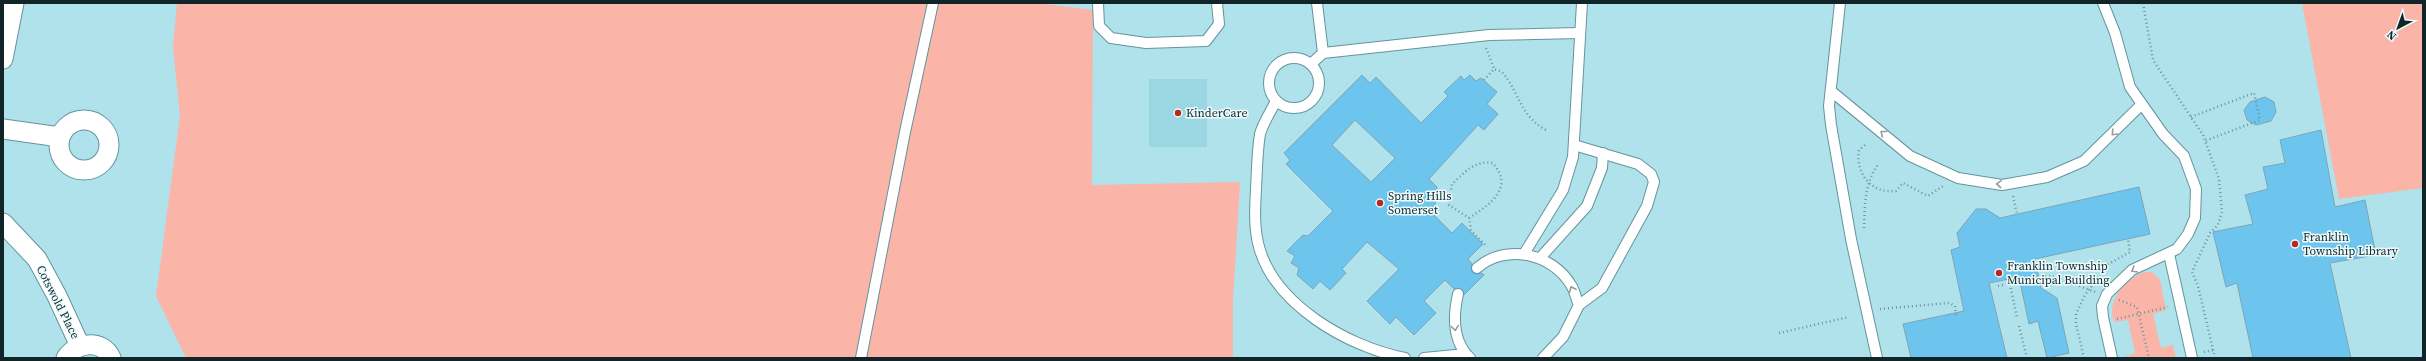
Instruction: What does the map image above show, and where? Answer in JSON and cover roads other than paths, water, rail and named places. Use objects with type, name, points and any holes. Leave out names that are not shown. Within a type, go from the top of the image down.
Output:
[{"type":"street","points":[[3,60],[14,3]]},
{"type":"street","points":[[3,129],[60,137]]},
{"type":"street","name":"Cotswold Place","points":[[3,223],[37,259],[57,296],[73,352],[89,344],[99,347],[111,358]]},
{"type":"lane","points":[[861,358],[904,132],[933,3]]},
{"type":"lane","points":[[1098,3],[1098,26],[1111,38],[1146,43],[1206,42],[1219,24],[1217,3]]},
{"type":"lane","points":[[1317,3],[1323,53]]},
{"type":"lane","points":[[1524,254],[1564,190],[1573,157],[1582,3]]},
{"type":"lane","points":[[1840,3],[1831,91],[1831,125],[1851,239],[1878,358]]},
{"type":"lane","points":[[2103,3],[2115,32],[2130,87],[2141,105],[2184,156],[2196,189],[2194,218],[2188,234],[2177,249],[2132,270],[2106,296],[2102,306],[2103,317],[2112,358]]},
{"type":"lane","points":[[1311,64],[1323,53],[1480,36],[1580,33]]},
{"type":"lane","points":[[1293,58],[1301,59],[1311,64],[1318,76],[1319,84],[1314,99],[1308,104],[1291,108],[1276,101],[1268,86],[1269,77],[1275,66],[1285,59],[1293,58]]},
{"type":"lane","points":[[1831,91],[1910,156],[1958,178],[2002,185],[2047,177],[2084,160],[2141,105]]},
{"type":"lane","points":[[1276,101],[1260,133],[1257,168],[1255,223],[1258,244],[1267,266],[1282,287],[1301,308],[1321,323],[1351,341],[1386,354],[1405,358]]},
{"type":"lane","points":[[1543,358],[1563,337],[1579,305],[1602,288],[1647,206],[1654,182],[1651,174],[1638,164],[1574,145]]},
{"type":"lane","points":[[1540,258],[1587,206],[1602,168],[1604,153]]},
{"type":"lane","points":[[1477,268],[1484,262],[1503,255],[1524,254],[1540,258],[1558,269],[1571,285],[1579,305]]},
{"type":"lane","points":[[2169,254],[2192,358]]},
{"type":"lane","points":[[1424,358],[1468,356],[1456,336],[1453,315],[1458,294]]},
{"type":"place","name":"KinderCare","points":[[1178,113]]},
{"type":"place","name":"Spring Hills Somerset","points":[[1380,203]]},
{"type":"place","name":"Franklin Township Library","points":[[2295,244]]},
{"type":"place","name":"Franklin Township Municipal Building","points":[[1999,273]]}]
